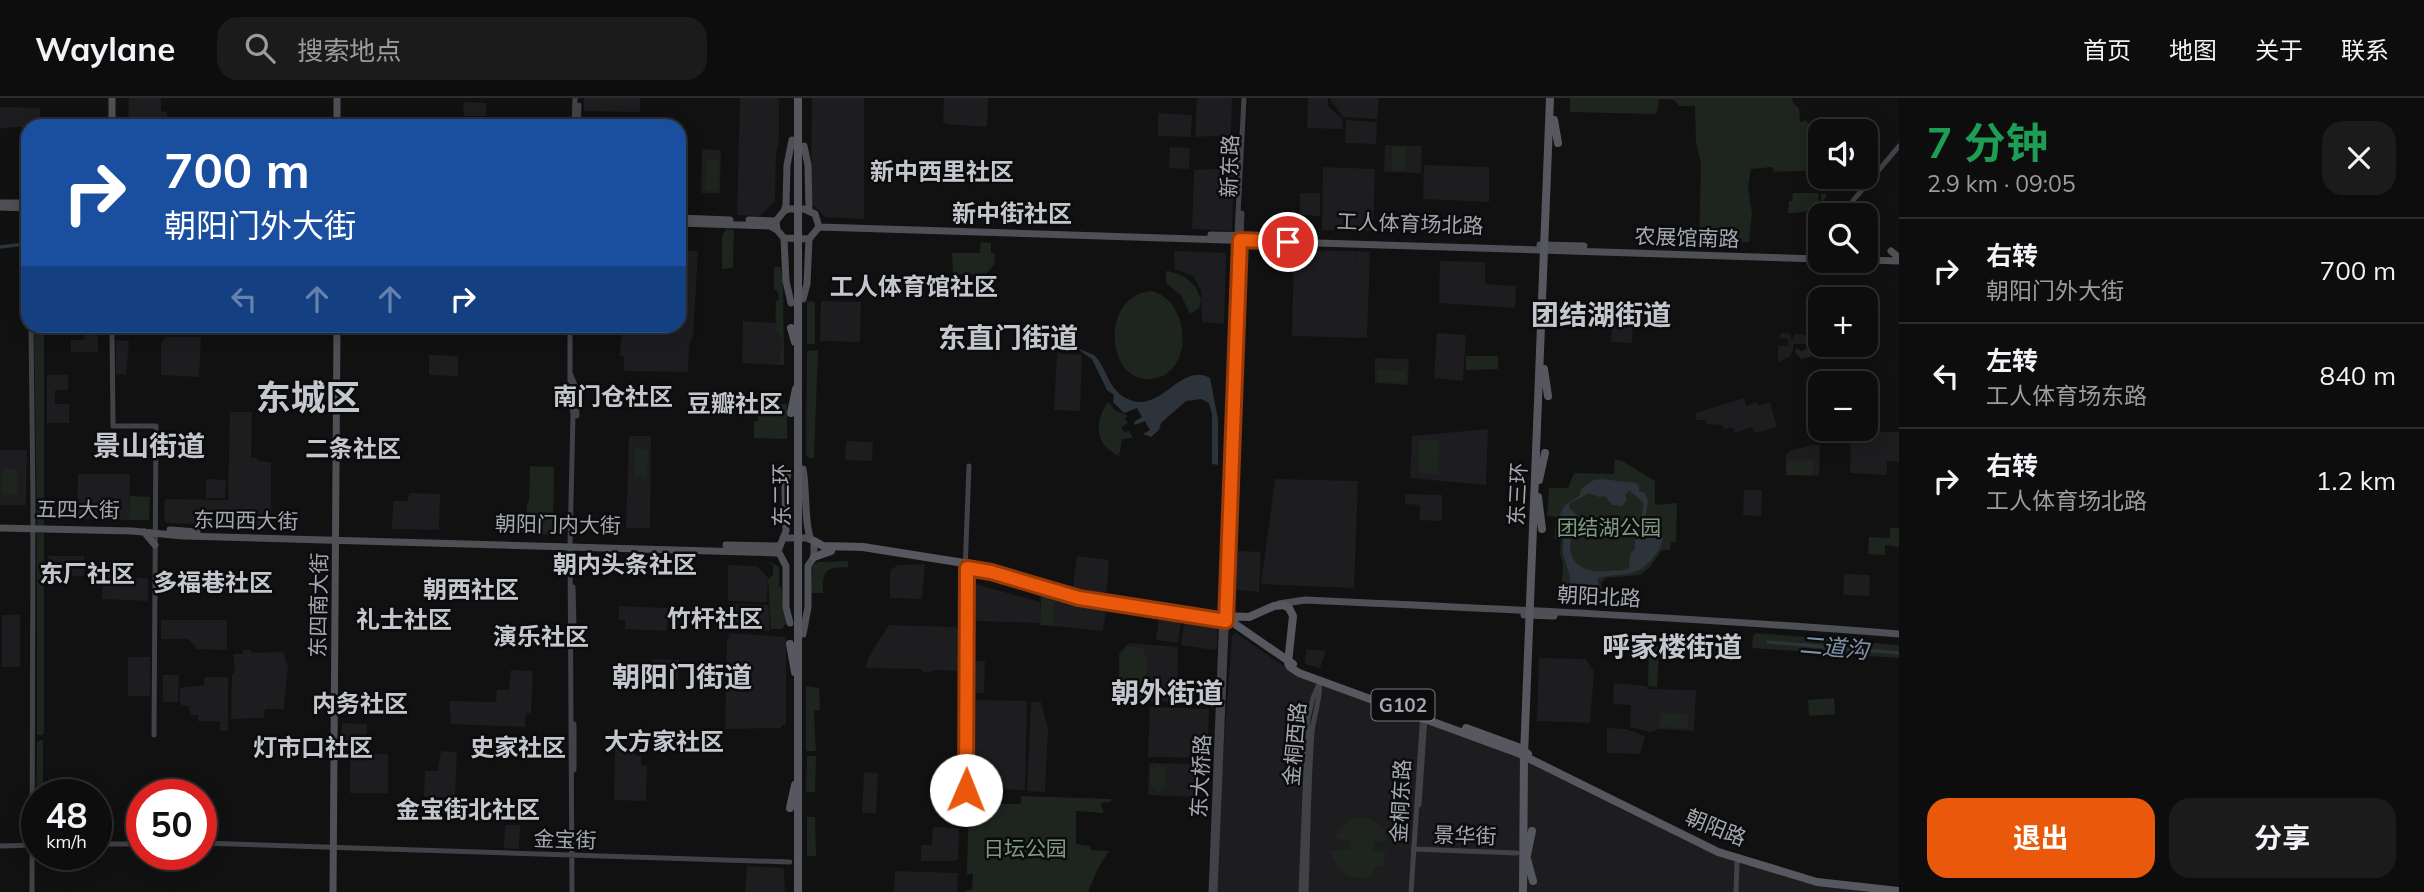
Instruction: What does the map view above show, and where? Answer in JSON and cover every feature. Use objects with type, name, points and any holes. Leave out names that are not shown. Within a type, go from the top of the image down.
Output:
[{"type":"highway","name":"东二环","points":[[797,98],[794,130],[797,341]]},
{"type":"highway","name":"东三环","points":[[1522,855],[1552,98]]},
{"type":"highway","points":[[1543,142],[1551,120]]},
{"type":"highway","points":[[1551,120],[1558,143]]},
{"type":"highway","name":"东二环","points":[[794,130],[799,156],[794,672],[796,892]]},
{"type":"highway","points":[[794,130],[799,156]]},
{"type":"highway","points":[[797,341],[804,317]]},
{"type":"highway","points":[[791,328],[797,341]]},
{"type":"highway","points":[[1533,392],[1542,365]]},
{"type":"highway","points":[[1542,365],[1548,396]]},
{"type":"highway","name":"东三环","points":[[1537,493],[1542,365]]},
{"type":"highway","name":"东二环","points":[[796,892],[799,817],[801,467],[797,390]]},
{"type":"highway","points":[[797,390],[803,403]]},
{"type":"highway","points":[[791,413],[797,390]]},
{"type":"highway","points":[[1539,480],[1545,453]]},
{"type":"highway","points":[[801,467],[802,491]]},
{"type":"highway","points":[[1529,469],[1537,493],[1542,529]]},
{"type":"highway","name":"G102","points":[[810,539],[823,546],[863,547],[966,565],[1079,598],[1225,618],[1299,673],[1518,750],[1532,758]]},
{"type":"highway","name":"G102","points":[[810,560],[827,551],[854,551],[966,565]]},
{"type":"highway","points":[[1278,605],[1288,607],[1293,616],[1289,663]]},
{"type":"highway","name":"朝阳北路","points":[[1225,618],[1249,617],[1278,605]]},
{"type":"highway","points":[[790,644],[794,672]]},
{"type":"highway","points":[[800,717],[803,691]]},
{"type":"highway","name":"朝阳路","points":[[1532,758],[1705,847],[1738,860],[1817,882],[1899,890]]},
{"type":"highway","name":"朝阳路","points":[[1532,758],[1719,850],[1818,880],[1899,890]]},
{"type":"highway","points":[[790,808],[794,785]]},
{"type":"highway","points":[[799,817],[803,832]]},
{"type":"highway","points":[[1523,890],[1522,855],[1532,831]]},
{"type":"highway","points":[[1517,834],[1533,881]]},
{"type":"main road","points":[[114,98],[114,119]]},
{"type":"main road","points":[[337,98],[337,119]]},
{"type":"main road","points":[[576,119],[577,98]]},
{"type":"main road","name":"新东路","points":[[1238,237],[1235,216],[1240,206],[1246,98]]},
{"type":"main road","name":"新东路","points":[[1238,237],[1246,98]]},
{"type":"main road","points":[[787,209],[787,165],[794,130]]},
{"type":"main road","points":[[804,146],[808,165],[807,209]]},
{"type":"main road","points":[[1855,203],[1899,148]]},
{"type":"main road","points":[[0,205],[21,204]]},
{"type":"main road","points":[[0,205],[21,207]]},
{"type":"main road","points":[[686,220],[776,221],[787,209],[807,209],[815,214],[819,225],[807,239],[807,284],[803,299]]},
{"type":"main road","points":[[686,220],[771,226],[787,239],[807,239]]},
{"type":"main road","points":[[776,221],[777,230]]},
{"type":"main road","name":"工人体育场北路","points":[[819,225],[1553,248]]},
{"type":"main road","points":[[1225,618],[1224,581],[1238,237]]},
{"type":"main road","points":[[1225,618],[1238,237]]},
{"type":"main road","points":[[787,239],[786,281],[790,303]]},
{"type":"main road","name":"农展馆南路","points":[[1553,248],[1808,256]]},
{"type":"main road","points":[[1878,257],[1896,256]]},
{"type":"main road","points":[[31,333],[34,779]]},
{"type":"main road","points":[[113,333],[113,426],[156,426],[154,735]]},
{"type":"main road","name":"东四南大街","points":[[333,889],[337,333]]},
{"type":"main road","points":[[571,333],[576,447],[571,544]]},
{"type":"main road","points":[[574,373],[571,544],[574,892]]},
{"type":"main road","points":[[969,466],[966,790],[964,786],[966,565],[969,466]]},
{"type":"main road","points":[[801,467],[807,487],[807,532],[810,539],[808,607],[803,634]]},
{"type":"main road","points":[[789,472],[785,487],[785,538],[778,550],[787,561],[786,607],[790,623]]},
{"type":"main road","name":"五四大街","points":[[0,527],[155,531]]},
{"type":"main road","name":"五四大街","points":[[32,527],[155,531]]},
{"type":"main road","name":"东四西大街","points":[[155,531],[183,536],[336,537]]},
{"type":"main road","points":[[144,532],[155,545]]},
{"type":"main road","name":"朝阳门内大街","points":[[336,537],[778,550]]},
{"type":"main road","points":[[785,538],[810,539]]},
{"type":"main road","points":[[787,561],[810,560]]},
{"type":"main road","points":[[1293,616],[1296,601]]},
{"type":"main road","name":"朝阳北路","points":[[1296,601],[1305,604],[1677,621],[1899,635]]},
{"type":"main road","name":"朝阳北路","points":[[1278,605],[1296,601],[1696,618],[1899,635]]},
{"type":"main road","name":"东大桥路","points":[[1213,892],[1225,618]]},
{"type":"main road","name":"金桐西路","points":[[1319,684],[1321,691],[1314,712],[1311,742],[1303,892],[1308,718],[1319,684]]},
{"type":"main road","name":"金桐东路","points":[[1412,892],[1424,716]]},
{"type":"main road","name":"金宝街","points":[[217,843],[332,846],[341,843],[573,854],[790,860]]},
{"type":"main road","points":[[0,846],[21,845]]},
{"type":"main road","name":"景华街","points":[[1415,848],[1522,855]]},
{"type":"main road","points":[[1737,892],[1738,860]]},
{"type":"main road","points":[[32,892],[33,870]]},
{"type":"shaded area","points":[[129,98],[161,98],[161,111],[167,112],[166,119],[128,119]]},
{"type":"shaded area","points":[[584,98],[640,98],[640,112],[584,111]]},
{"type":"shaded area","points":[[740,98],[779,98],[775,201],[760,216],[737,215]]},
{"type":"shaded area","points":[[812,98],[864,98],[864,219],[825,217],[811,203]]},
{"type":"shaded area","points":[[944,98],[988,98],[987,127],[943,122]]},
{"type":"shaded area","points":[[1197,98],[1232,98],[1231,135],[1195,137]]},
{"type":"shaded area","points":[[1308,98],[1328,98],[1328,106],[1343,120],[1342,129],[1307,128]]},
{"type":"shaded area","points":[[1329,98],[1379,98],[1377,119],[1343,117]]},
{"type":"shaded area","points":[[463,102],[486,103],[486,116],[464,116]]},
{"type":"shaded area","points":[[0,107],[40,108],[40,119],[21,119],[21,127],[0,128]]},
{"type":"shaded area","points":[[1158,113],[1192,115],[1191,137],[1158,136]]},
{"type":"shaded area","points":[[1346,120],[1377,122],[1376,144],[1345,143]]},
{"type":"shaded area","points":[[1385,145],[1422,146],[1421,173],[1384,172]]},
{"type":"shaded area","points":[[1170,147],[1190,148],[1189,169],[1169,168]]},
{"type":"shaded area","points":[[702,149],[721,150],[720,193],[701,193]]},
{"type":"shaded area","points":[[1424,165],[1489,167],[1489,202],[1423,199]]},
{"type":"shaded area","points":[[1323,167],[1375,169],[1373,231],[1322,230]]},
{"type":"shaded area","points":[[1234,168],[1232,231],[1192,229],[1194,170]]},
{"type":"shaded area","points":[[1300,193],[1320,193],[1320,216],[1300,215]]},
{"type":"shaded area","points":[[686,250],[698,251],[693,337],[689,345],[688,372],[624,371],[624,357],[620,356],[622,333],[686,333]]},
{"type":"shaded area","points":[[1294,250],[1356,251],[1356,271],[1357,251],[1370,252],[1367,338],[1292,336]]},
{"type":"shaded area","points":[[1174,251],[1226,253],[1224,324],[1202,322],[1201,291],[1193,276],[1175,269]]},
{"type":"shaded area","points":[[1440,261],[1485,262],[1485,284],[1516,286],[1515,308],[1439,303]]},
{"type":"shaded area","points":[[821,301],[861,302],[860,342],[820,341]]},
{"type":"shaded area","points":[[1608,311],[1633,312],[1632,343],[1611,342],[1612,323],[1607,322]]},
{"type":"shaded area","points":[[743,321],[776,323],[778,334],[782,338],[779,365],[742,363]]},
{"type":"shaded area","points":[[1437,333],[1466,335],[1463,381],[1434,378]]},
{"type":"shaded area","points":[[1781,333],[1791,334],[1791,339],[1794,334],[1808,335],[1808,344],[1794,344],[1789,357],[1778,362],[1778,346],[1788,346],[1788,339],[1780,338]]},
{"type":"shaded area","points":[[85,334],[98,334],[98,352],[71,352],[71,340],[84,340]]},
{"type":"shaded area","points":[[165,337],[201,337],[199,377],[161,375],[161,344]]},
{"type":"shaded area","points":[[116,340],[129,341],[126,375],[116,374]]},
{"type":"shaded area","points":[[1075,347],[1094,355],[1116,391],[1134,401],[1157,397],[1188,377],[1199,375],[1210,378],[1218,419],[1218,465],[1212,464],[1212,414],[1209,403],[1201,399],[1186,401],[1161,423],[1159,430],[1151,437],[1143,434],[1150,430],[1145,421],[1135,425],[1134,422],[1142,417],[1137,408],[1124,413],[1113,402],[1114,395],[1107,390],[1092,359]]},
{"type":"shaded area","points":[[1057,353],[1082,355],[1080,411],[1054,410]]},
{"type":"shaded area","points":[[429,355],[458,356],[458,376],[429,375]]},
{"type":"shaded area","points":[[1375,358],[1409,359],[1408,385],[1375,383]]},
{"type":"shaded area","points":[[47,375],[68,375],[68,390],[55,390],[55,404],[69,404],[69,423],[47,423]]},
{"type":"shaded area","points":[[1744,398],[1746,406],[1757,402],[1758,406],[1770,402],[1777,427],[1755,433],[1752,427],[1735,433],[1733,428],[1723,429],[1722,425],[1696,420],[1696,413]]},
{"type":"shaded area","points":[[230,412],[252,412],[251,458],[271,462],[271,527],[167,523],[164,520],[165,499],[228,500]]},
{"type":"shaded area","points":[[1878,424],[1880,432],[1899,432],[1899,462],[1887,461],[1887,475],[1850,473],[1851,441],[1878,441]]},
{"type":"shaded area","points":[[1488,429],[1486,485],[1410,478],[1412,436]]},
{"type":"shaded area","points":[[629,436],[651,436],[650,528],[626,528]]},
{"type":"shaded area","points":[[846,441],[873,442],[872,461],[845,460]]},
{"type":"shaded area","points":[[1820,445],[1819,476],[1786,475],[1786,454]]},
{"type":"shaded area","points":[[0,450],[27,450],[26,505],[0,505]]},
{"type":"shaded area","points":[[78,474],[130,474],[129,520],[77,519]]},
{"type":"shaded area","points":[[206,479],[226,480],[225,498],[206,498]]},
{"type":"shaded area","points":[[1275,479],[1358,481],[1354,588],[1261,584]]},
{"type":"shaded area","points":[[1594,480],[1636,483],[1648,501],[1644,524],[1654,527],[1663,538],[1661,547],[1647,565],[1628,574],[1598,578],[1597,591],[1586,593],[1569,583],[1570,577],[1563,554],[1560,514],[1565,505],[1579,496],[1582,488]],"holes":[[[1628,490],[1642,501],[1643,505],[1629,568],[1594,571],[1583,568],[1575,561],[1570,549],[1578,524],[1577,515],[1570,509],[1569,504],[1589,493],[1605,496],[1612,505],[1622,506],[1627,500],[1625,494]]]},
{"type":"shaded area","points":[[1744,490],[1762,490],[1761,516],[1743,515]]},
{"type":"shaded area","points":[[409,493],[440,494],[439,530],[392,529],[393,501],[408,501]]},
{"type":"shaded area","points":[[1405,494],[1442,495],[1442,521],[1419,520],[1420,505],[1405,504]]},
{"type":"shaded area","points":[[1238,551],[1261,552],[1259,592],[1236,590]]},
{"type":"shaded area","points":[[48,556],[84,556],[84,576],[48,575]]},
{"type":"shaded area","points":[[1077,556],[1109,560],[1107,591],[1104,593],[1073,587]]},
{"type":"shaded area","points":[[925,564],[922,599],[890,598],[890,570],[898,565]]},
{"type":"shaded area","points":[[728,565],[757,566],[768,578],[767,602],[728,601]]},
{"type":"shaded area","points":[[103,573],[148,578],[148,601],[102,599]]},
{"type":"shaded area","points":[[1844,574],[1870,575],[1869,596],[1843,595]]},
{"type":"shaded area","points":[[975,584],[1040,602],[1040,623],[972,621],[972,590]]},
{"type":"shaded area","points":[[1055,599],[1104,609],[1103,631],[1054,626]]},
{"type":"shaded area","points":[[733,604],[769,605],[770,631],[739,630],[733,624]]},
{"type":"shaded area","points":[[619,606],[668,608],[667,631],[625,629],[625,620],[619,620]]},
{"type":"shaded area","points":[[2,615],[20,615],[20,667],[2,667]]},
{"type":"shaded area","points":[[1159,619],[1181,623],[1178,643],[1156,640]]},
{"type":"shaded area","points":[[161,620],[227,620],[227,650],[197,649],[188,639],[161,639]]},
{"type":"shaded area","points":[[1187,621],[1214,626],[1217,630],[1217,648],[1214,650],[1181,645],[1184,623]]},
{"type":"shaded area","points":[[889,625],[956,627],[959,632],[959,668],[956,671],[938,670],[924,673],[921,669],[865,668],[869,656]]},
{"type":"shaded area","points":[[730,633],[786,637],[786,725],[781,728],[725,729],[727,641]]},
{"type":"shaded area","points":[[1236,633],[1282,665],[1524,755],[1738,856],[1807,878],[1899,892],[1213,892],[1232,636]]},
{"type":"shaded area","points":[[1129,643],[1178,647],[1177,702],[1122,700],[1119,695],[1119,653]]},
{"type":"shaded area","points":[[1306,649],[1326,651],[1320,668],[1305,664]]},
{"type":"shaded area","points":[[243,650],[251,650],[251,653],[283,652],[288,664],[284,709],[265,709],[264,718],[231,719],[232,675],[235,672],[233,654],[243,654]]},
{"type":"shaded area","points":[[128,657],[150,657],[150,696],[128,696]]},
{"type":"shaded area","points":[[1539,658],[1586,659],[1594,672],[1590,723],[1537,721]]},
{"type":"shaded area","points":[[652,659],[679,660],[678,681],[669,680],[668,690],[650,689]]},
{"type":"shaded area","points":[[970,661],[985,661],[984,693],[971,693],[969,690]]},
{"type":"shaded area","points":[[511,670],[533,671],[531,713],[526,713],[525,727],[451,724],[449,701],[496,702],[497,690],[509,690]]},
{"type":"shaded area","points":[[163,675],[179,675],[178,702],[163,702]]},
{"type":"shaded area","points":[[205,677],[228,677],[228,731],[220,731],[220,721],[198,721],[198,715],[191,715],[188,706],[180,702],[180,688],[204,685]]},
{"type":"shaded area","points":[[1614,683],[1647,686],[1648,689],[1696,690],[1694,731],[1660,729],[1650,732],[1630,727],[1631,705],[1613,704]]},
{"type":"shaded area","points":[[972,700],[1027,701],[1025,790],[971,788]]},
{"type":"shaded area","points":[[1031,702],[1041,702],[1048,729],[1045,792],[1027,791]]},
{"type":"shaded area","points":[[1150,707],[1209,709],[1207,758],[1148,757]]},
{"type":"shaded area","points":[[342,723],[367,724],[366,746],[341,746]]},
{"type":"shaded area","points":[[1607,728],[1626,729],[1645,736],[1640,754],[1607,753]]},
{"type":"shaded area","points":[[615,748],[634,748],[634,755],[641,756],[641,765],[647,766],[646,801],[614,800]]},
{"type":"shaded area","points":[[441,751],[457,752],[455,797],[424,797],[425,771],[438,771]]},
{"type":"shaded area","points":[[350,754],[388,754],[388,793],[350,793]]},
{"type":"shaded area","points":[[1149,763],[1195,764],[1193,797],[1148,795]]},
{"type":"shaded area","points":[[864,772],[878,773],[876,813],[862,813]]},
{"type":"shaded area","points":[[505,825],[520,825],[519,849],[504,848]]},
{"type":"shaded area","points":[[933,827],[959,828],[958,859],[921,861],[921,845],[932,845]]},
{"type":"shaded area","points":[[747,866],[784,868],[785,892],[745,892]]},
{"type":"shaded area","points":[[895,871],[958,873],[957,892],[894,892]]},
{"type":"green space","points":[[1570,98],[1792,98],[1799,108],[1800,122],[1806,120],[1808,123],[1808,171],[1774,172],[1772,167],[1751,169],[1748,186],[1752,214],[1749,242],[1699,243],[1701,164],[1696,142],[1695,106],[1679,106],[1674,100],[1659,99],[1655,114],[1570,112]]},
{"type":"green space","points":[[1392,147],[1405,147],[1405,170],[1392,170]]},
{"type":"green space","points":[[707,160],[719,160],[718,191],[705,190]]},
{"type":"green space","points":[[1793,193],[1819,193],[1818,203],[1808,203],[1806,211],[1788,213],[1789,201],[1792,201]]},
{"type":"green space","points":[[1821,194],[1827,194],[1825,199],[1818,203],[1821,201]]},
{"type":"green space","points":[[726,229],[734,230],[733,268],[722,269],[722,236]]},
{"type":"green space","points":[[981,242],[991,243],[991,253],[995,254],[994,265],[985,275],[953,274],[952,253],[980,253]]},
{"type":"green space","points":[[774,267],[780,267],[783,277],[784,365],[779,365],[782,339],[776,326],[776,301],[779,300],[778,292],[774,289]]},
{"type":"green space","points":[[1166,271],[1178,274],[1193,284],[1201,301],[1199,308],[1190,314],[1181,295],[1166,283]]},
{"type":"green space","points":[[1152,291],[1165,297],[1174,308],[1183,337],[1181,352],[1175,365],[1165,374],[1151,379],[1136,376],[1124,367],[1117,354],[1115,338],[1117,321],[1123,307],[1135,296]]},
{"type":"green space","points":[[807,301],[815,302],[815,344],[807,344]]},
{"type":"green space","points":[[34,333],[44,333],[44,525],[37,525]]},
{"type":"green space","points":[[1796,348],[1801,351],[1808,348],[1809,357],[1801,359],[1795,352]]},
{"type":"green space","points":[[818,350],[814,458],[809,458],[806,455],[807,351]]},
{"type":"green space","points":[[1466,356],[1498,356],[1498,369],[1466,370]]},
{"type":"green space","points":[[1377,370],[1406,371],[1406,383],[1377,382]]},
{"type":"green space","points":[[1107,403],[1128,416],[1125,418],[1128,423],[1121,427],[1124,432],[1129,431],[1133,438],[1122,439],[1119,456],[1105,446],[1099,433],[1100,419]]},
{"type":"green space","points":[[778,404],[787,404],[787,439],[754,438],[754,421],[758,421],[758,413],[740,413],[740,408],[778,409]]},
{"type":"green space","points":[[1419,440],[1439,440],[1438,474],[1418,473]]},
{"type":"green space","points":[[635,449],[648,449],[647,477],[634,477]]},
{"type":"green space","name":"团结湖公园","points":[[1615,459],[1655,481],[1655,505],[1677,503],[1676,542],[1671,542],[1670,550],[1662,550],[1650,567],[1640,575],[1606,578],[1601,583],[1597,596],[1561,594],[1561,540],[1554,539],[1556,517],[1547,516],[1549,488],[1568,488],[1574,473],[1614,474]]},
{"type":"green space","points":[[1786,460],[1814,461],[1813,475],[1786,475]]},
{"type":"green space","points":[[530,466],[554,467],[553,535],[522,533],[522,520],[526,520],[529,502]]},
{"type":"green space","points":[[2,469],[17,469],[17,495],[2,495]]},
{"type":"green space","points":[[130,496],[150,497],[149,520],[129,520]]},
{"type":"green space","points":[[1890,528],[1899,528],[1899,547],[1885,545],[1885,555],[1868,554],[1869,537],[1890,538]]},
{"type":"green space","points":[[37,533],[44,533],[44,734],[41,736],[37,734]]},
{"type":"green space","points":[[768,561],[779,567],[779,587],[786,623],[782,629],[771,629],[768,579],[773,575],[773,566]]},
{"type":"green space","points":[[848,561],[848,567],[834,568],[826,572],[823,593],[811,593],[813,565],[818,562]]},
{"type":"green space","points":[[1041,594],[1055,597],[1054,626],[1040,625]]},
{"type":"green space","points":[[1756,633],[1899,645],[1899,658],[1752,648],[1753,636]]},
{"type":"green space","points":[[1649,645],[1659,646],[1657,687],[1648,686]]},
{"type":"green space","points":[[1128,646],[1142,648],[1147,657],[1145,693],[1139,699],[1122,697],[1119,694],[1120,654]]},
{"type":"green space","points":[[806,686],[819,688],[820,710],[814,711],[816,751],[806,751]]},
{"type":"green space","points":[[1834,698],[1835,714],[1809,716],[1808,700]]},
{"type":"green space","points":[[1660,713],[1688,714],[1688,728],[1659,727]]},
{"type":"green space","points":[[43,740],[43,779],[37,779],[37,741]]},
{"type":"green space","points":[[807,756],[816,756],[815,792],[806,792]]},
{"type":"green space","points":[[1157,765],[1165,767],[1166,787],[1159,792],[1150,786],[1150,770]]},
{"type":"green space","name":"日坛公园","points":[[974,794],[983,795],[983,804],[1021,804],[1021,796],[1111,799],[1111,802],[1100,803],[1104,812],[1102,813],[1076,811],[1076,844],[1090,846],[1091,850],[1109,851],[1088,892],[966,892],[972,890],[973,874],[967,874],[967,870],[969,799]]},
{"type":"green space","points":[[807,817],[815,817],[816,856],[807,856]]},
{"type":"green space","points":[[1356,817],[1367,818],[1381,826],[1387,841],[1374,841],[1373,851],[1386,852],[1382,868],[1378,865],[1373,870],[1374,876],[1366,878],[1351,877],[1341,870],[1331,850],[1350,850],[1350,840],[1335,839],[1340,827]]},
{"type":"waterway","points":[[0,247],[21,244]]},
{"type":"waterway","name":"二道沟","points":[[1768,642],[1899,653]]},
{"type":"district","name":"新中西里社区","points":[[942,171]]},
{"type":"district","name":"新中街社区","points":[[1012,213]]},
{"type":"district","name":"工人体育馆社区","points":[[914,286]]},
{"type":"district","name":"团结湖街道","points":[[1601,314]]},
{"type":"district","name":"东直门街道","points":[[1008,337]]},
{"type":"district","name":"南门仓社区","points":[[613,396]]},
{"type":"district","name":"东城区","points":[[308,397]]},
{"type":"district","name":"豆瓣社区","points":[[735,403]]},
{"type":"district","name":"景山街道","points":[[149,445]]},
{"type":"district","name":"二条社区","points":[[353,448]]},
{"type":"district","name":"朝内头条社区","points":[[625,564]]},
{"type":"district","name":"东厂社区","points":[[87,573]]},
{"type":"district","name":"多福巷社区","points":[[213,582]]},
{"type":"district","name":"朝西社区","points":[[471,589]]},
{"type":"district","name":"竹杆社区","points":[[715,618]]},
{"type":"district","name":"礼士社区","points":[[404,619]]},
{"type":"district","name":"演乐社区","points":[[541,636]]},
{"type":"district","name":"呼家楼街道","points":[[1672,646]]},
{"type":"district","name":"朝阳门街道","points":[[682,676]]},
{"type":"district","name":"朝外街道","points":[[1167,692]]},
{"type":"district","name":"内务社区","points":[[360,703]]},
{"type":"district","name":"大方家社区","points":[[664,741]]},
{"type":"district","name":"灯市口社区","points":[[313,747]]},
{"type":"district","name":"史家社区","points":[[518,747]]},
{"type":"district","name":"金宝街北社区","points":[[468,809]]},
{"type":"route","points":[[966,790],[967,568],[991,572],[1079,598],[1226,621],[1240,240],[1288,242]]}]
